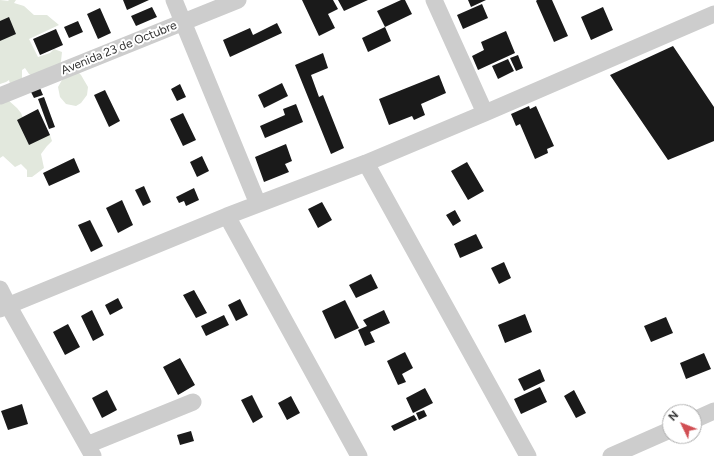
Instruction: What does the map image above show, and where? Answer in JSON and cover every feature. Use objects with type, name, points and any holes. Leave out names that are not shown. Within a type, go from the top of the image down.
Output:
[{"type":"street","points":[[174,0],[258,204]]},
{"type":"street","name":"Avenida 23 de Octubre","points":[[0,96],[238,0]]},
{"type":"street","points":[[434,0],[485,113]]},
{"type":"street","points":[[4,307],[227,216],[366,163],[714,14]]},
{"type":"street","points":[[366,163],[528,456]]},
{"type":"street","points":[[227,216],[359,456]]},
{"type":"street","points":[[0,289],[4,307],[90,450],[193,402]]},
{"type":"street","points":[[702,416],[714,411]]},
{"type":"street","points":[[611,456],[662,434]]},
{"type":"shaded area","points":[[0,0],[16,0],[14,3],[24,6],[34,15],[47,15],[59,25],[29,39],[38,57],[50,53],[54,49],[62,52],[58,69],[36,78],[29,74],[25,68],[22,70],[22,79],[10,84],[9,80],[0,84]]},
{"type":"shaded area","points":[[77,71],[88,87],[87,95],[81,103],[76,106],[66,104],[60,97],[58,87],[62,80]]},
{"type":"shaded area","points":[[7,99],[21,113],[26,125],[50,135],[52,141],[41,154],[44,168],[32,177],[27,177],[27,170],[21,164],[15,167],[3,156],[0,158],[0,103]]},
{"type":"building","points":[[123,0],[149,0],[127,10]]},
{"type":"building","points":[[302,0],[333,0],[338,9],[328,14],[335,28],[319,36]]},
{"type":"building","points":[[338,0],[368,0],[344,11]]},
{"type":"building","points":[[401,0],[405,0],[412,14],[385,27],[377,11]]},
{"type":"building","points":[[468,0],[486,0],[471,7]]},
{"type":"building","points":[[552,0],[568,36],[554,42],[536,1]]},
{"type":"building","points":[[482,4],[488,18],[463,29],[457,15]]},
{"type":"building","points":[[152,7],[157,17],[136,26],[131,16]]},
{"type":"building","points":[[603,7],[613,30],[591,40],[581,17]]},
{"type":"building","points":[[100,8],[111,33],[98,39],[87,14]]},
{"type":"building","points":[[9,17],[16,34],[0,41],[0,21]]},
{"type":"building","points":[[78,21],[83,32],[69,38],[64,27]]},
{"type":"building","points":[[277,23],[282,33],[230,57],[223,40],[250,28],[253,35]]},
{"type":"building","points":[[385,27],[391,41],[368,52],[362,38]]},
{"type":"building","points":[[56,29],[63,45],[40,55],[33,39]]},
{"type":"building","points":[[506,31],[515,53],[478,70],[472,56],[484,50],[481,42]]},
{"type":"building","points":[[673,46],[714,107],[714,141],[668,160],[610,75]]},
{"type":"building","points":[[323,53],[328,68],[311,75],[319,97],[323,95],[344,148],[331,154],[295,65]]},
{"type":"building","points":[[518,55],[523,68],[516,71],[510,58]]},
{"type":"building","points":[[508,59],[514,71],[498,79],[492,66]]},
{"type":"building","points":[[439,75],[446,93],[421,104],[425,115],[414,120],[412,116],[389,125],[379,99]]},
{"type":"building","points":[[282,83],[288,96],[264,108],[258,95]]},
{"type":"building","points":[[180,84],[186,97],[177,101],[171,89]]},
{"type":"building","points":[[40,88],[43,95],[34,98],[31,92]]},
{"type":"building","points":[[105,90],[120,121],[109,127],[94,95]]},
{"type":"building","points":[[44,97],[55,127],[49,129],[38,99]]},
{"type":"building","points":[[296,104],[303,122],[265,138],[260,126],[285,115],[283,109]]},
{"type":"building","points":[[529,106],[530,109],[536,106],[554,146],[547,149],[548,153],[535,159],[520,124],[516,126],[511,114]]},
{"type":"building","points":[[38,109],[50,135],[29,145],[17,120]]},
{"type":"building","points":[[183,113],[196,140],[183,146],[170,119]]},
{"type":"building","points":[[286,144],[292,161],[285,164],[289,172],[264,182],[255,157]]},
{"type":"building","points":[[202,156],[209,171],[197,177],[190,162]]},
{"type":"building","points":[[74,158],[80,172],[49,186],[43,173]]},
{"type":"building","points":[[467,162],[484,191],[468,200],[451,171]]},
{"type":"building","points":[[144,186],[151,202],[143,206],[135,190]]},
{"type":"building","points":[[194,188],[199,200],[186,206],[184,201],[179,203],[176,197]]},
{"type":"building","points":[[122,200],[133,225],[118,233],[106,208]]},
{"type":"building","points":[[322,202],[332,220],[318,228],[308,209]]},
{"type":"building","points":[[455,210],[461,221],[453,226],[446,215]]},
{"type":"building","points":[[90,220],[103,246],[91,252],[78,225]]},
{"type":"building","points":[[476,234],[483,248],[460,258],[454,244]]},
{"type":"building","points":[[504,262],[511,278],[499,284],[491,268]]},
{"type":"building","points":[[371,274],[378,288],[356,298],[349,285]]},
{"type":"building","points":[[194,290],[207,313],[196,318],[183,295]]},
{"type":"building","points":[[118,298],[123,308],[110,315],[105,305]]},
{"type":"building","points":[[240,299],[248,315],[236,321],[228,305]]},
{"type":"building","points":[[345,300],[359,328],[335,339],[322,311]]},
{"type":"building","points":[[92,310],[104,335],[93,341],[81,316]]},
{"type":"building","points":[[384,310],[390,323],[370,332],[375,342],[365,346],[358,330],[367,326],[363,320]]},
{"type":"building","points":[[525,314],[532,332],[505,343],[498,325]]},
{"type":"building","points":[[224,315],[229,325],[206,336],[201,326]]},
{"type":"building","points":[[666,317],[673,333],[651,342],[644,326]]},
{"type":"building","points":[[68,324],[80,347],[65,355],[53,332]]},
{"type":"building","points":[[405,352],[413,368],[402,374],[406,382],[398,385],[387,361]]},
{"type":"building","points":[[704,353],[711,369],[686,379],[680,363]]},
{"type":"building","points":[[180,358],[195,385],[178,395],[163,367]]},
{"type":"building","points":[[540,369],[545,381],[524,391],[518,379]]},
{"type":"building","points":[[540,387],[547,402],[521,414],[514,399]]},
{"type":"building","points":[[425,388],[433,403],[413,413],[406,398]]},
{"type":"building","points":[[107,390],[117,410],[102,418],[92,398]]},
{"type":"building","points":[[574,390],[586,413],[576,418],[564,396]]},
{"type":"building","points":[[252,395],[263,417],[253,423],[241,400]]},
{"type":"building","points":[[291,396],[300,413],[287,420],[278,403]]},
{"type":"building","points":[[22,404],[28,424],[8,430],[1,411]]},
{"type":"building","points":[[424,410],[427,416],[419,420],[416,413]]},
{"type":"building","points":[[414,415],[417,420],[394,431],[391,426]]},
{"type":"building","points":[[191,431],[194,441],[180,445],[177,435]]}]
